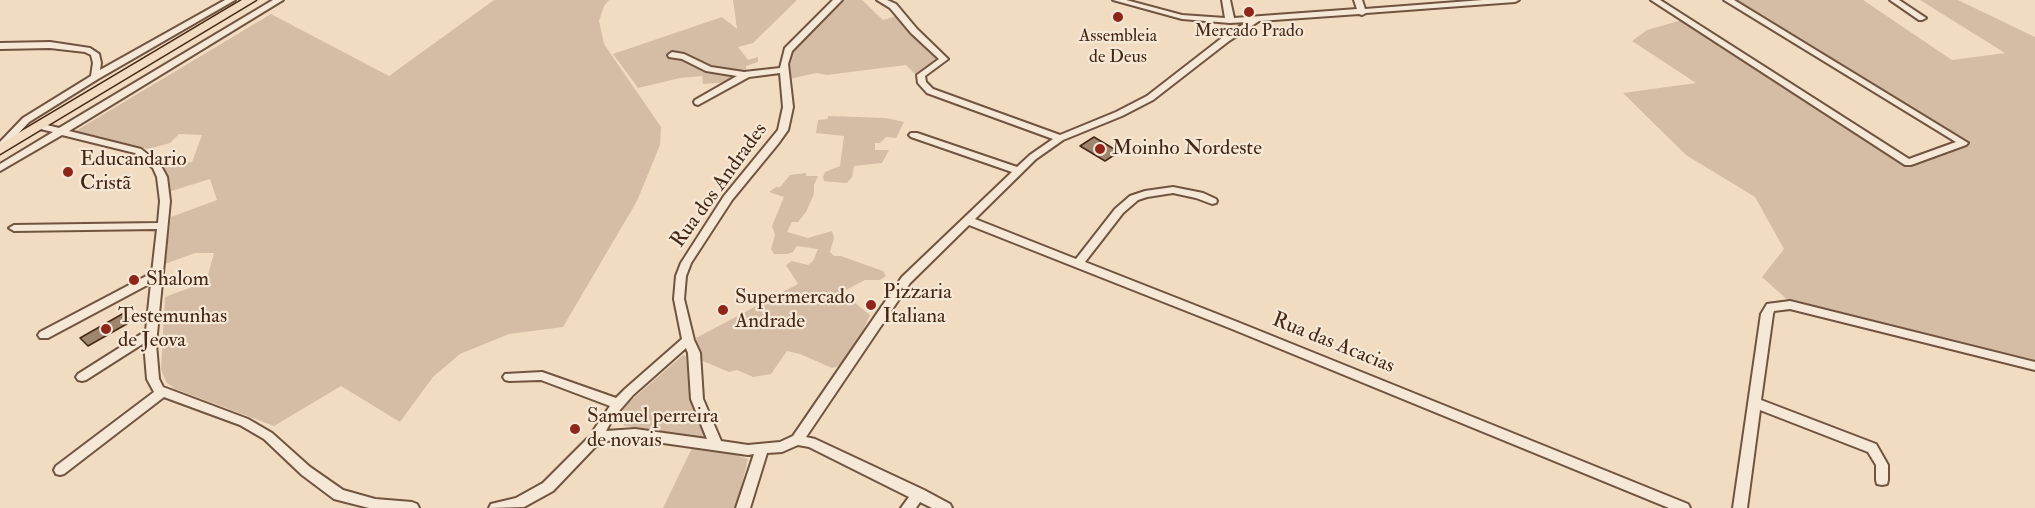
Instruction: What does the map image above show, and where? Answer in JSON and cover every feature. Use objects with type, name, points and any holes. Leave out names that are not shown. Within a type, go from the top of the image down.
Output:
[{"type":"highway","points":[[0,149],[250,0]]},
{"type":"street","points":[[0,138],[95,77],[231,0]]},
{"type":"street","points":[[0,168],[279,0]]},
{"type":"street","name":"Rua dos Andrades","points":[[716,445],[697,399],[694,353],[688,340],[679,299],[681,276],[686,263],[728,198],[776,142],[783,130],[788,107],[785,57],[792,44],[838,0]]},
{"type":"street","points":[[881,0],[893,6],[914,31],[944,59],[940,64],[921,75],[922,83],[930,91],[1060,138]]},
{"type":"street","points":[[1117,0],[1182,17],[1230,21],[1515,0]]},
{"type":"street","points":[[1226,0],[1230,21]]},
{"type":"street","points":[[1358,0],[1362,13]]},
{"type":"street","points":[[1655,0],[1908,163],[1963,143],[1728,0]]},
{"type":"street","points":[[1894,0],[1922,18]]},
{"type":"street","points":[[496,508],[518,506],[548,487],[591,442],[603,436],[635,434],[748,450],[782,447],[797,440],[891,299],[919,266],[1018,171],[1060,138],[1136,106],[1256,20]]},
{"type":"street","points":[[0,46],[50,45],[87,50],[94,54],[97,63],[95,77]]},
{"type":"street","points":[[672,55],[684,57],[709,69],[746,75],[784,70]]},
{"type":"street","points":[[698,102],[746,75]]},
{"type":"street","points":[[0,149],[26,120]]},
{"type":"street","points":[[39,126],[129,148],[149,158],[157,166],[162,177],[165,201],[151,333],[150,366],[159,390],[244,422],[268,436],[306,471],[339,495],[375,504],[412,508]]},
{"type":"street","points":[[914,135],[1018,171]]},
{"type":"street","points":[[1079,263],[1119,211],[1134,198],[1173,190],[1187,192],[1212,201]]},
{"type":"street","name":"Rua das Acacias","points":[[968,220],[1683,508]]},
{"type":"street","points":[[14,228],[162,226]]},
{"type":"street","points":[[44,335],[157,275]]},
{"type":"street","points":[[1740,508],[1767,314],[1771,307],[1790,305],[2035,366]]},
{"type":"street","points":[[82,377],[151,333]]},
{"type":"street","points":[[603,436],[600,431],[602,424],[629,392],[688,340]]},
{"type":"street","points":[[509,377],[542,376],[619,404]]},
{"type":"street","points":[[60,470],[162,392]]},
{"type":"street","points":[[1755,403],[1872,448],[1882,465],[1882,480]]},
{"type":"street","points":[[797,440],[811,443],[945,508]]},
{"type":"street","points":[[743,508],[762,450]]},
{"type":"street","points":[[908,508],[919,494]]},
{"type":"shaded area","points":[[494,0],[609,0],[604,6],[599,21],[604,44],[661,127],[660,145],[637,201],[563,327],[509,334],[460,354],[433,377],[400,422],[341,386],[274,426],[175,389],[166,382],[161,369],[165,297],[206,282],[214,253],[195,253],[165,264],[171,217],[217,200],[210,179],[168,192],[163,165],[192,162],[202,135],[179,134],[170,143],[148,149],[74,132],[271,14],[389,76]]},
{"type":"shaded area","points":[[733,0],[797,0],[753,43],[738,47],[748,60],[758,57],[758,62],[746,66],[746,74],[731,82],[703,84],[702,76],[680,78],[638,88],[613,54],[722,17],[737,29]]},
{"type":"shaded area","points":[[843,0],[862,0],[883,20],[896,16],[939,62],[915,74],[906,65],[827,75],[816,73],[790,79],[788,63],[794,47]]},
{"type":"shaded area","points":[[1733,0],[1863,0],[1952,60],[2005,53],[1920,0],[1958,0],[2035,37],[2035,362],[1859,322],[1791,303],[1762,277],[1784,249],[1755,197],[1686,155],[1623,93],[1696,83],[1632,41],[1647,30],[1682,20],[1909,165],[1971,144]]},
{"type":"shaded area","points":[[828,116],[886,118],[904,122],[896,138],[886,137],[880,143],[875,143],[875,150],[889,150],[882,163],[854,166],[852,177],[847,183],[833,182],[824,181],[823,177],[825,172],[840,166],[844,136],[816,133],[818,120],[828,119]]},
{"type":"shaded area","points":[[806,173],[806,176],[818,176],[814,185],[814,194],[806,212],[798,222],[792,222],[787,232],[808,238],[832,231],[834,238],[830,252],[834,256],[841,256],[883,271],[886,276],[880,280],[865,280],[842,292],[870,315],[862,333],[839,366],[832,368],[787,351],[771,374],[753,377],[737,370],[729,372],[698,359],[696,338],[798,284],[786,265],[792,261],[808,265],[813,261],[818,249],[797,246],[793,252],[774,254],[771,249],[775,235],[772,226],[784,197],[769,192],[780,187],[790,175]]},
{"type":"shaded area","points":[[683,355],[686,356],[689,387],[706,434],[704,437],[625,426],[616,419],[619,411]]},
{"type":"shaded area","points":[[692,448],[734,454],[748,459],[736,508],[663,508]]},
{"type":"building","name":"Moinho Nordeste","points":[[1094,137],[1119,152],[1105,161],[1080,146]]},
{"type":"building","name":"Testemunhas de Jeova","points":[[124,313],[132,321],[88,346],[80,338]]},
{"type":"place","name":"Mercado Prado","points":[[1249,12]]},
{"type":"place","name":"Assembleia de Deus","points":[[1118,17]]},
{"type":"place","name":"Moinho Nordeste","points":[[1100,149]]},
{"type":"place","name":"Educandario Cristã","points":[[68,172]]},
{"type":"place","name":"Shalom","points":[[134,280]]},
{"type":"place","name":"Pizzaria Italiana","points":[[871,305]]},
{"type":"place","name":"Supermercado Andrade","points":[[723,310]]},
{"type":"place","name":"Testemunhas de Jeova","points":[[106,329]]},
{"type":"place","name":"Samuel perreira de novais","points":[[575,429]]}]
